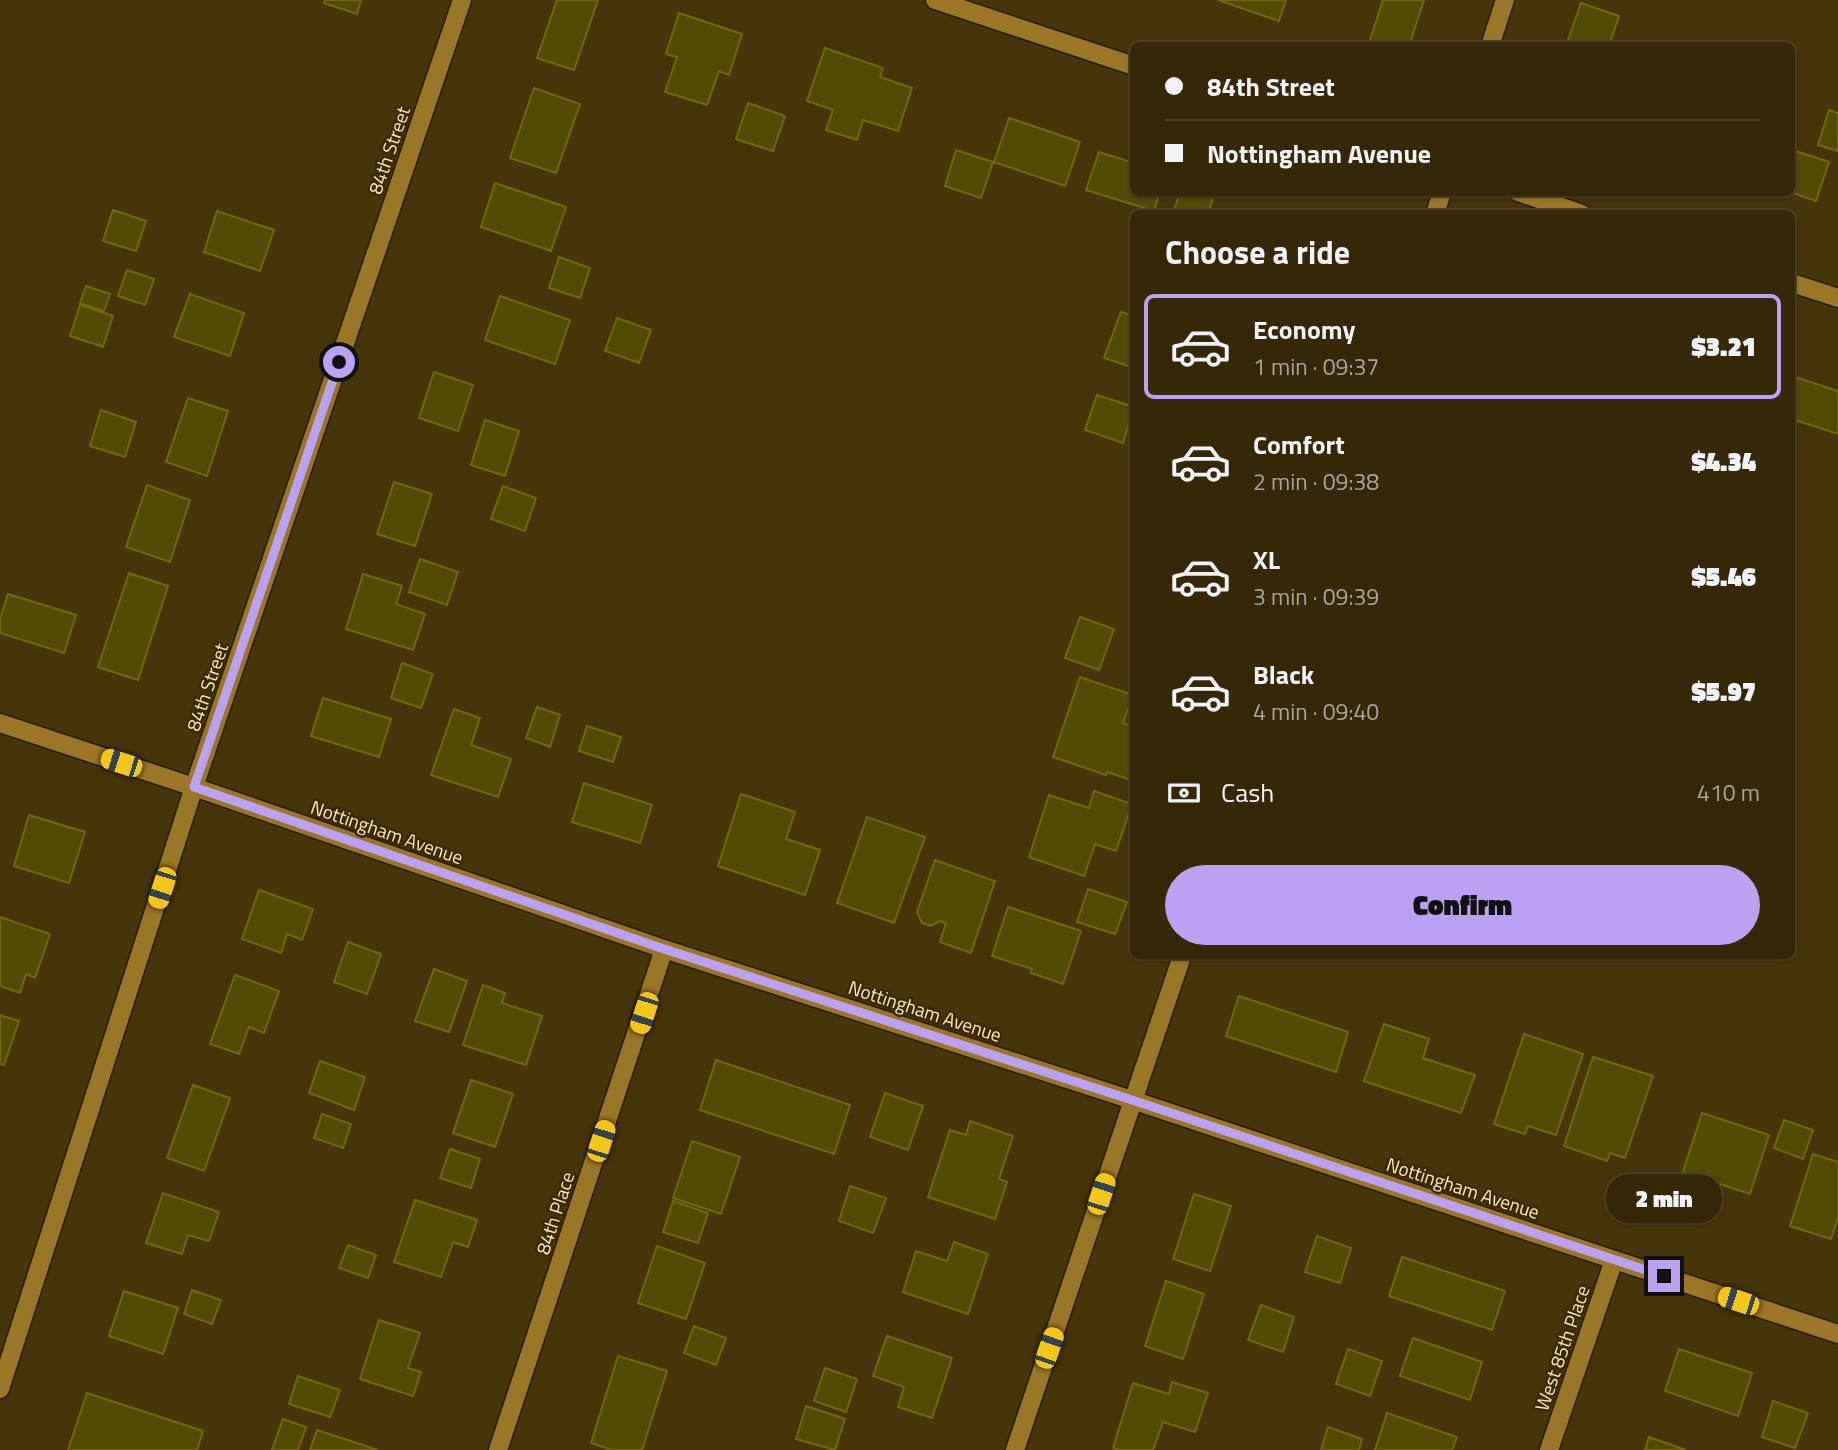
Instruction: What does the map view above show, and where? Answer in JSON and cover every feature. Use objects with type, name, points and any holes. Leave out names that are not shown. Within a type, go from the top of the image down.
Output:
[{"type":"street","name":"84th Street","points":[[0,1390],[194,787],[462,0]]},
{"type":"street","points":[[935,0],[1130,65]]},
{"type":"street","points":[[1491,42],[1505,0]]},
{"type":"street","points":[[1530,196],[1570,210]]},
{"type":"street","points":[[1795,284],[1838,298]]},
{"type":"street","name":"Nottingham Avenue","points":[[0,723],[664,949],[1132,1100],[1838,1334]]},
{"type":"street","name":"84th Place","points":[[498,1450],[664,949]]},
{"type":"street","points":[[1015,1450],[1181,959]]},
{"type":"street","name":"West 85th Place","points":[[1549,1450],[1614,1260]]},
{"type":"building","points":[[325,0],[361,0],[357,14],[324,3]]},
{"type":"building","points":[[557,0],[598,0],[574,70],[537,58]]},
{"type":"building","points":[[1218,0],[1286,0],[1279,21]]},
{"type":"building","points":[[1383,0],[1424,0],[1410,42],[1369,42]]},
{"type":"building","points":[[1581,3],[1619,16],[1610,42],[1567,42]]},
{"type":"building","points":[[679,13],[742,34],[729,75],[719,71],[707,105],[665,92],[677,57],[666,54]]},
{"type":"building","points":[[825,48],[883,68],[880,77],[912,88],[898,131],[863,120],[857,140],[826,130],[833,110],[807,101]]},
{"type":"building","points":[[534,88],[580,104],[556,173],[510,158]]},
{"type":"building","points":[[748,103],[785,116],[773,151],[736,139]]},
{"type":"building","points":[[1829,110],[1838,113],[1838,151],[1818,145]]},
{"type":"building","points":[[1009,118],[1080,142],[1065,186],[994,162]]},
{"type":"building","points":[[956,150],[993,162],[981,198],[945,186]]},
{"type":"building","points":[[1795,151],[1829,162],[1816,201],[1795,194]]},
{"type":"building","points":[[1099,152],[1130,162],[1130,196],[1159,196],[1154,210],[1151,210],[1086,190]]},
{"type":"building","points":[[495,183],[566,207],[551,251],[481,227]]},
{"type":"building","points":[[1179,196],[1214,196],[1209,210],[1174,210]]},
{"type":"building","points":[[113,210],[146,221],[136,251],[103,241]]},
{"type":"building","points":[[217,211],[274,230],[260,271],[204,252]]},
{"type":"building","points":[[559,257],[590,268],[580,298],[549,288]]},
{"type":"building","points":[[127,270],[154,279],[145,305],[118,296]]},
{"type":"building","points":[[86,286],[110,294],[104,311],[80,303]]},
{"type":"building","points":[[190,294],[244,313],[230,356],[174,337]]},
{"type":"building","points":[[500,296],[570,320],[555,364],[485,340]]},
{"type":"building","points":[[80,305],[113,316],[103,347],[70,336]]},
{"type":"building","points":[[1121,312],[1130,315],[1130,367],[1104,358]]},
{"type":"building","points":[[617,318],[651,330],[639,363],[605,351]]},
{"type":"building","points":[[434,372],[473,385],[458,431],[419,418]]},
{"type":"building","points":[[1795,377],[1838,391],[1838,434],[1795,420]]},
{"type":"building","points":[[1097,395],[1130,406],[1130,420],[1123,443],[1085,430]]},
{"type":"building","points":[[188,398],[228,411],[207,476],[166,462]]},
{"type":"building","points":[[101,410],[136,422],[125,457],[90,446]]},
{"type":"building","points":[[485,420],[519,431],[505,476],[471,465]]},
{"type":"building","points":[[394,482],[432,494],[415,546],[377,534]]},
{"type":"building","points":[[147,485],[190,500],[170,562],[126,547]]},
{"type":"building","points":[[503,486],[536,498],[525,531],[491,519]]},
{"type":"building","points":[[420,559],[458,572],[447,605],[409,592]]},
{"type":"building","points":[[129,573],[168,586],[138,680],[98,667]]},
{"type":"building","points":[[363,574],[402,586],[396,604],[425,614],[413,650],[346,629]]},
{"type":"building","points":[[8,594],[76,615],[64,653],[0,633],[0,619]]},
{"type":"building","points":[[1080,617],[1114,629],[1099,670],[1065,658]]},
{"type":"building","points":[[402,663],[433,674],[421,708],[391,698]]},
{"type":"building","points":[[1080,677],[1130,694],[1130,703],[1123,723],[1130,726],[1130,780],[1107,772],[1106,775],[1053,757]]},
{"type":"building","points":[[323,698],[391,719],[379,757],[311,736]]},
{"type":"building","points":[[537,707],[560,715],[550,747],[526,738]]},
{"type":"building","points":[[454,709],[480,718],[471,745],[511,759],[498,797],[431,775]]},
{"type":"building","points":[[587,726],[621,737],[613,762],[579,751]]},
{"type":"building","points":[[584,783],[652,805],[640,843],[572,822]]},
{"type":"building","points":[[1094,791],[1130,803],[1116,851],[1095,844],[1084,876],[1029,857],[1049,795],[1089,808]]},
{"type":"building","points":[[741,794],[795,812],[786,839],[820,850],[805,895],[718,866]]},
{"type":"building","points":[[29,815],[85,832],[69,883],[14,866]]},
{"type":"building","points":[[867,817],[925,837],[894,923],[837,903]]},
{"type":"building","points":[[935,860],[995,881],[971,953],[940,942],[946,923],[940,921],[931,926],[922,923],[917,912]]},
{"type":"building","points":[[1088,889],[1127,902],[1115,934],[1077,922]]},
{"type":"building","points":[[259,890],[313,909],[302,940],[287,934],[281,953],[242,939]]},
{"type":"building","points":[[1008,907],[1081,931],[1063,984],[1031,973],[1032,969],[992,956]]},
{"type":"building","points":[[0,917],[50,934],[35,978],[26,974],[20,993],[0,986]]},
{"type":"building","points":[[348,942],[381,954],[367,994],[334,982]]},
{"type":"building","points":[[434,969],[467,981],[449,1032],[415,1021]]},
{"type":"building","points":[[235,975],[279,991],[264,1033],[249,1027],[239,1054],[210,1044]]},
{"type":"building","points":[[483,985],[505,993],[502,1003],[542,1016],[526,1065],[463,1045]]},
{"type":"building","points":[[1239,996],[1348,1032],[1336,1072],[1226,1036]]},
{"type":"building","points":[[0,1015],[19,1021],[4,1065],[0,1064]]},
{"type":"building","points":[[1384,1024],[1429,1039],[1423,1058],[1475,1075],[1461,1113],[1364,1081]]},
{"type":"building","points":[[1524,1034],[1583,1054],[1556,1135],[1528,1126],[1525,1134],[1494,1124]]},
{"type":"building","points":[[1593,1057],[1653,1076],[1625,1158],[1610,1153],[1607,1161],[1564,1146]]},
{"type":"building","points":[[716,1060],[850,1105],[834,1154],[700,1110]]},
{"type":"building","points":[[320,1061],[365,1077],[354,1110],[309,1093]]},
{"type":"building","points":[[471,1080],[513,1094],[495,1147],[453,1133]]},
{"type":"building","points":[[193,1085],[230,1098],[204,1171],[167,1158]]},
{"type":"building","points":[[885,1093],[923,1106],[908,1150],[870,1137]]},
{"type":"building","points":[[1702,1113],[1769,1135],[1750,1194],[1683,1172]]},
{"type":"building","points":[[322,1114],[351,1124],[343,1148],[314,1138]]},
{"type":"building","points":[[1784,1120],[1813,1130],[1803,1159],[1774,1148]]},
{"type":"building","points":[[970,1121],[1013,1136],[999,1179],[1007,1182],[995,1219],[928,1197],[950,1130],[966,1135]]},
{"type":"building","points":[[692,1141],[740,1157],[721,1214],[673,1198]]},
{"type":"building","points":[[450,1149],[480,1159],[471,1188],[440,1178]]},
{"type":"building","points":[[1813,1154],[1838,1162],[1838,1217],[1831,1239],[1790,1226]]},
{"type":"building","points":[[850,1186],[886,1198],[873,1233],[839,1221]]},
{"type":"building","points":[[163,1193],[219,1212],[209,1241],[188,1235],[182,1254],[146,1243]]},
{"type":"building","points":[[1194,1194],[1231,1206],[1210,1271],[1173,1259]]},
{"type":"building","points":[[415,1200],[477,1220],[468,1247],[453,1242],[441,1277],[394,1262]]},
{"type":"building","points":[[673,1201],[708,1213],[698,1243],[663,1232]]},
{"type":"building","points":[[1317,1236],[1351,1248],[1340,1283],[1305,1272]]},
{"type":"building","points":[[954,1242],[988,1254],[968,1314],[903,1292],[916,1251],[947,1261]]},
{"type":"building","points":[[348,1245],[376,1255],[368,1278],[339,1268]]},
{"type":"building","points":[[657,1246],[705,1263],[686,1319],[638,1303]]},
{"type":"building","points":[[1402,1257],[1505,1291],[1492,1330],[1389,1296]]},
{"type":"building","points":[[1166,1281],[1204,1294],[1183,1359],[1145,1346]]},
{"type":"building","points":[[192,1290],[221,1300],[212,1324],[184,1314]]},
{"type":"building","points":[[124,1291],[178,1308],[163,1354],[109,1336]]},
{"type":"building","points":[[1261,1305],[1294,1317],[1283,1352],[1248,1340]]},
{"type":"building","points":[[379,1320],[420,1333],[408,1368],[421,1372],[413,1396],[360,1379]]},
{"type":"building","points":[[694,1326],[726,1338],[716,1365],[684,1353]]},
{"type":"building","points":[[887,1336],[952,1358],[932,1418],[898,1407],[904,1387],[873,1376]]},
{"type":"building","points":[[1413,1338],[1482,1362],[1470,1400],[1400,1376]]},
{"type":"building","points":[[1348,1349],[1382,1361],[1370,1396],[1336,1384]]},
{"type":"building","points":[[1679,1349],[1752,1373],[1738,1416],[1665,1391]]},
{"type":"building","points":[[618,1356],[667,1371],[642,1450],[612,1450],[591,1443]]},
{"type":"building","points":[[825,1368],[857,1379],[846,1412],[814,1401]]},
{"type":"building","points":[[298,1376],[340,1390],[330,1417],[289,1404]]},
{"type":"building","points":[[1172,1382],[1208,1393],[1195,1432],[1163,1422],[1153,1450],[1113,1448],[1133,1383],[1169,1394]]},
{"type":"building","points":[[87,1393],[203,1431],[197,1450],[68,1450]]},
{"type":"building","points":[[1773,1401],[1808,1413],[1795,1448],[1762,1437]]},
{"type":"building","points":[[806,1406],[845,1419],[835,1450],[796,1439]]},
{"type":"building","points":[[1387,1413],[1457,1437],[1452,1450],[1375,1450]]},
{"type":"building","points":[[283,1419],[306,1427],[298,1450],[272,1450]]},
{"type":"building","points":[[1328,1427],[1362,1439],[1359,1450],[1321,1450]]},
{"type":"building","points":[[317,1430],[378,1450],[310,1450]]},
{"type":"building","points":[[1649,1437],[1686,1450],[1645,1450]]},
{"type":"route","points":[[339,362],[194,787],[664,949],[1664,1276]]}]
